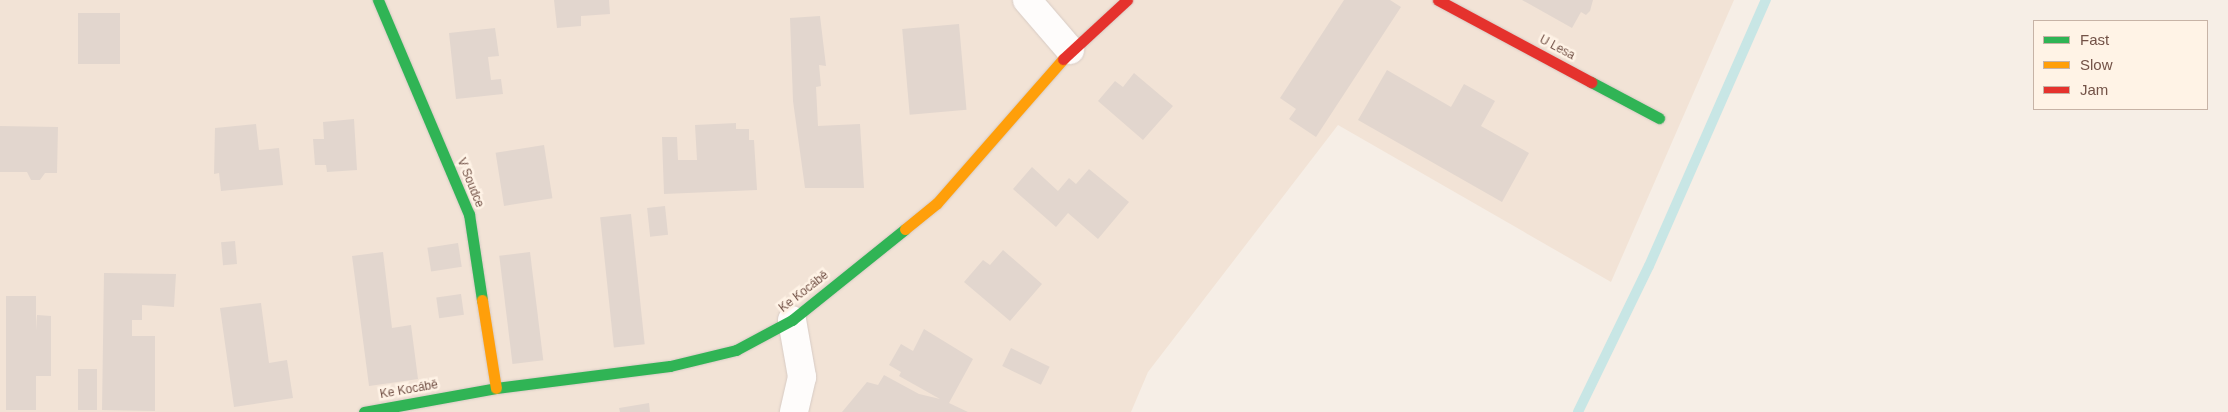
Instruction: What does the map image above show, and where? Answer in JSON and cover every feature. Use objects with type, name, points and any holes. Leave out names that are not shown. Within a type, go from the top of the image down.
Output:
[{"type":"street","name":"V Soudce","points":[[378,0],[469,214],[496,388]]},
{"type":"street","points":[[1026,0],[1070,50]]},
{"type":"street","name":"Ke Kocábě","points":[[364,412],[496,388],[670,366],[736,350],[792,320],[937,202],[1070,50],[1127,0]]},
{"type":"street","name":"U Lesa","points":[[1442,1],[1659,118]]},
{"type":"street","points":[[792,320],[802,377],[794,412]]},
{"type":"shaded area","points":[[0,0],[1734,0],[1611,282],[1338,125],[1148,372],[1131,412],[0,412]]},
{"type":"building","points":[[554,0],[609,0],[610,14],[581,16],[581,26],[557,28]]},
{"type":"building","points":[[1344,0],[1390,0],[1401,7],[1316,137],[1289,119],[1296,109],[1280,98]]},
{"type":"building","points":[[1522,0],[1593,0],[1590,11],[1586,15],[1581,12],[1572,28]]},
{"type":"building","points":[[78,13],[120,13],[120,64],[78,64]]},
{"type":"building","points":[[820,16],[826,66],[819,65],[821,86],[816,87],[818,126],[860,124],[864,188],[805,188],[793,101],[790,18]]},
{"type":"building","points":[[959,24],[966,110],[910,115],[902,29]]},
{"type":"building","points":[[495,28],[499,56],[488,57],[491,80],[501,79],[503,94],[456,99],[449,33]]},
{"type":"building","points":[[1387,70],[1451,107],[1464,84],[1495,101],[1481,126],[1529,153],[1502,202],[1358,120]]},
{"type":"building","points":[[1134,73],[1173,106],[1143,140],[1098,101],[1115,81],[1123,87]]},
{"type":"building","points":[[354,119],[357,170],[327,172],[326,165],[315,165],[313,139],[324,139],[323,122]]},
{"type":"building","points":[[736,123],[736,129],[749,129],[749,140],[754,140],[757,190],[664,194],[662,137],[677,137],[678,160],[697,160],[695,125]]},
{"type":"building","points":[[256,124],[259,150],[279,148],[283,185],[221,191],[219,173],[214,174],[215,128]]},
{"type":"building","points":[[0,126],[58,127],[57,173],[45,173],[40,180],[31,180],[27,172],[0,172]]},
{"type":"building","points":[[544,145],[552,198],[504,206],[496,153]]},
{"type":"building","points":[[1032,167],[1058,191],[1069,178],[1076,184],[1089,169],[1129,202],[1098,239],[1068,213],[1056,227],[1013,189]]},
{"type":"building","points":[[665,206],[668,235],[650,237],[647,208]]},
{"type":"building","points":[[631,214],[645,344],[614,348],[600,217]]},
{"type":"building","points":[[235,241],[237,264],[223,265],[221,242]]},
{"type":"building","points":[[458,243],[462,267],[431,272],[427,248]]},
{"type":"building","points":[[1003,250],[1042,284],[1010,321],[964,282],[983,260],[990,265]]},
{"type":"building","points":[[383,252],[392,328],[411,325],[418,379],[369,386],[352,256]]},
{"type":"building","points":[[530,252],[543,360],[513,364],[499,256]]},
{"type":"building","points":[[104,273],[176,274],[174,307],[142,305],[142,320],[132,320],[132,336],[155,336],[155,411],[102,410]]},
{"type":"building","points":[[461,294],[464,315],[439,318],[436,297]]},
{"type":"building","points":[[6,296],[36,296],[36,331],[37,315],[51,316],[51,376],[36,376],[36,410],[6,410]]},
{"type":"building","points":[[261,303],[269,363],[287,360],[293,398],[234,407],[220,308]]},
{"type":"building","points":[[924,329],[973,359],[949,403],[968,412],[842,412],[867,382],[878,385],[884,375],[919,394],[940,399],[899,376],[901,372],[889,365],[901,344],[913,351]]},
{"type":"building","points":[[1011,348],[1050,367],[1041,385],[1002,366]]},
{"type":"building","points":[[78,369],[97,369],[97,410],[78,410]]},
{"type":"building","points":[[649,403],[650,412],[620,412],[619,408]]},
{"type":"waterway","points":[[1578,412],[1649,266],[1766,0]]},
{"type":"traffic: fast","points":[[378,0],[469,214],[482,300]]},
{"type":"traffic: fast","points":[[1591,82],[1659,118]]},
{"type":"traffic: fast","points":[[364,412],[496,388],[670,366],[736,350],[792,320],[905,229]]},
{"type":"traffic: slow","points":[[905,229],[937,203],[1063,59]]},
{"type":"traffic: slow","points":[[482,300],[496,388]]},
{"type":"traffic: jam","points":[[1063,59],[1127,0]]},
{"type":"traffic: jam","points":[[1438,0],[1591,82]]}]
